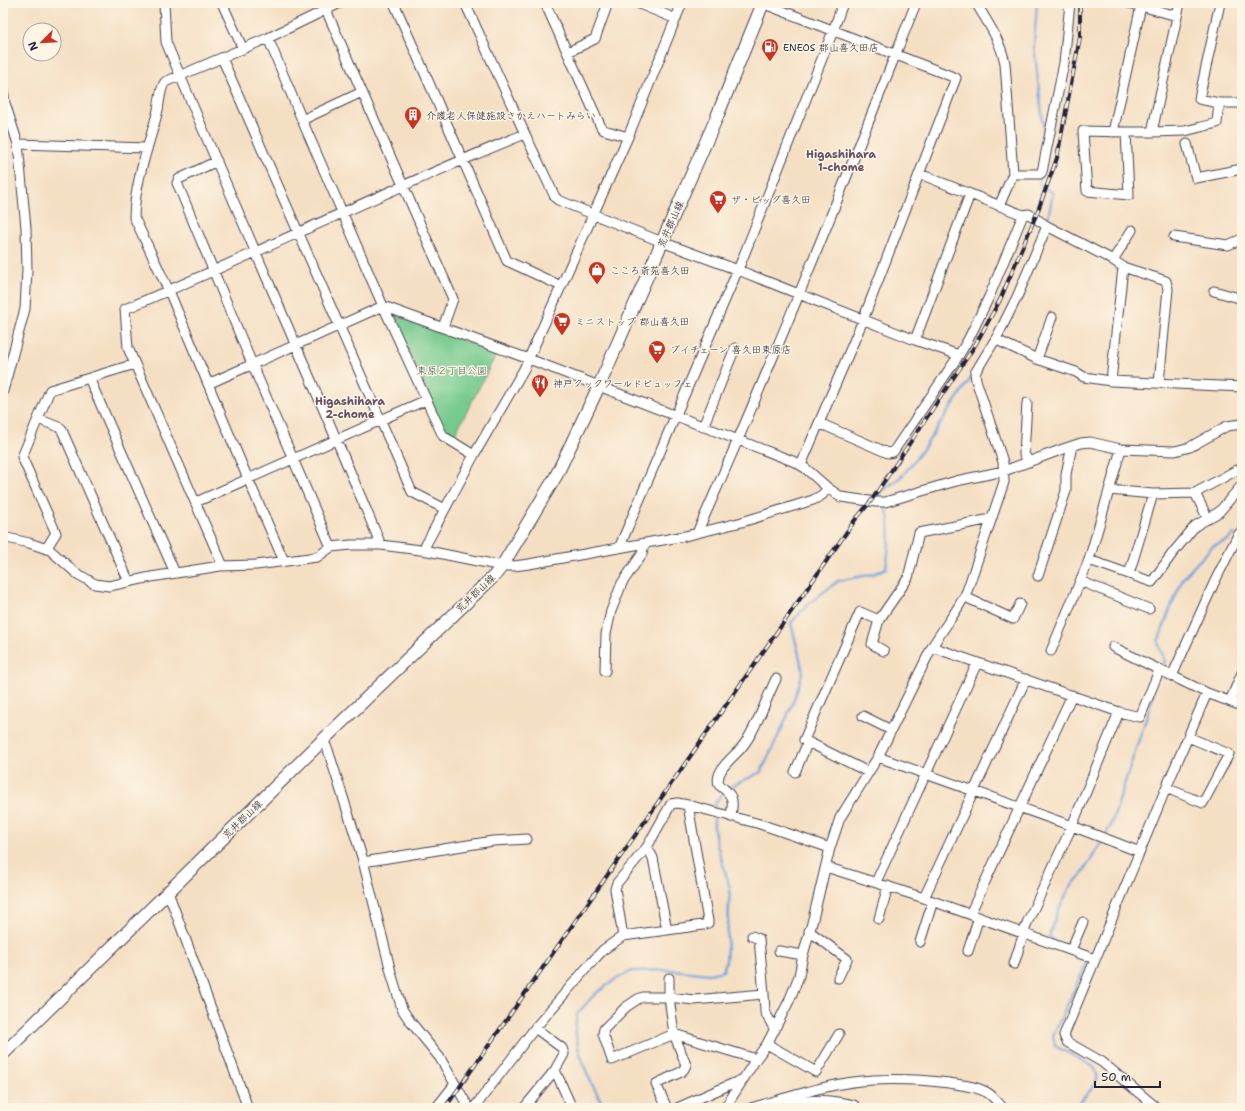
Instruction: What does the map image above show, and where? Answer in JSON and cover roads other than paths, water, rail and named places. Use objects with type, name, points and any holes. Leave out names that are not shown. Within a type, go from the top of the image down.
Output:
[{"type":"highway","points":[[790,1108],[808,1104],[830,1103],[852,1108]]},
{"type":"main road","name":"荒井郡山線","points":[[3,1054],[502,566],[556,476],[599,386],[716,119],[763,3]]},
{"type":"street","points":[[164,3],[166,42],[381,545]]},
{"type":"street","points":[[222,3],[243,49]]},
{"type":"street","points":[[284,561],[169,291],[134,217],[134,203],[147,148],[157,116],[162,87],[166,82],[268,38],[325,6],[340,3]]},
{"type":"street","points":[[394,3],[507,261],[561,286]]},
{"type":"street","points":[[465,3],[525,134],[555,197],[558,200],[798,295],[915,340],[959,355]]},
{"type":"street","points":[[545,3],[601,127],[604,130],[628,137]]},
{"type":"street","points":[[568,52],[595,39],[608,3]]},
{"type":"street","points":[[638,3],[676,19]]},
{"type":"street","points":[[422,550],[529,359],[592,214],[628,137],[682,3]]},
{"type":"street","points":[[763,3],[956,78],[863,320],[801,465]]},
{"type":"street","points":[[619,548],[766,202],[843,3]]},
{"type":"street","points":[[697,533],[739,440],[827,226],[916,3]]},
{"type":"street","points":[[976,3],[997,38],[1005,63],[1013,174],[1000,206]]},
{"type":"street","points":[[1013,174],[1040,174],[1042,172],[1064,62],[1070,3]]},
{"type":"street","points":[[1128,3],[1177,16]]},
{"type":"street","points":[[1152,132],[1180,3]]},
{"type":"street","points":[[1220,3],[1199,99],[1219,103],[1242,103]]},
{"type":"street","points":[[325,6],[453,299],[443,327]]},
{"type":"street","points":[[1113,132],[1141,6]]},
{"type":"street","points":[[268,38],[342,213],[442,436],[474,455]]},
{"type":"street","points":[[222,58],[412,492],[445,509]]},
{"type":"street","points":[[3,89],[5,103],[18,144],[26,228],[27,270],[25,308],[3,391]]},
{"type":"street","points":[[302,120],[362,92]]},
{"type":"street","points":[[1126,132],[1129,195],[1087,191],[1083,132],[1185,131],[1218,123],[1219,103]]},
{"type":"street","points":[[223,566],[128,348],[125,309],[256,253],[462,159],[525,134]]},
{"type":"street","points":[[18,144],[147,148]]},
{"type":"street","points":[[1187,144],[1196,178],[1242,169]]},
{"type":"street","points":[[217,161],[179,179],[177,183],[292,459],[331,548]]},
{"type":"street","points":[[920,174],[1023,215],[1029,214],[1123,267],[1166,281],[1168,289],[1159,383]]},
{"type":"street","points":[[915,340],[970,194]]},
{"type":"street","points":[[819,423],[888,453],[893,452],[959,355],[989,297],[1023,215]]},
{"type":"street","points":[[725,1108],[775,1030],[799,976],[830,848],[843,812],[878,757],[939,634],[964,597],[1004,482],[1003,462],[975,374],[998,335],[1017,297],[1048,226]]},
{"type":"street","points":[[1113,260],[1132,230]]},
{"type":"street","points":[[1174,237],[1228,246],[1242,239]]},
{"type":"street","points":[[1111,381],[1123,267]]},
{"type":"street","points":[[1214,291],[1239,298],[1242,301]]},
{"type":"street","points":[[208,384],[383,306],[529,359],[801,465],[828,488],[841,496],[876,502],[885,502],[951,483],[1004,471],[1072,446],[1090,442],[1121,449],[1162,451],[1180,450],[1190,447],[1227,426],[1242,424]]},
{"type":"street","points":[[1037,360],[1052,317]]},
{"type":"street","points":[[1001,342],[1037,360],[1076,372],[1084,377],[1111,381],[1242,388]]},
{"type":"street","points":[[703,427],[735,348]]},
{"type":"street","points":[[46,549],[56,533],[22,456],[50,390],[135,364]]},
{"type":"street","points":[[89,378],[175,573]]},
{"type":"street","points":[[196,502],[426,400]]},
{"type":"street","points":[[1027,403],[1024,454],[1029,462]]},
{"type":"street","points":[[38,419],[61,428],[129,582]]},
{"type":"street","points":[[1038,576],[1066,491],[1066,474],[1072,446]]},
{"type":"street","points":[[1051,651],[1089,560],[1121,449]]},
{"type":"street","points":[[1109,490],[1153,494],[1195,493],[1237,470],[1242,471]]},
{"type":"street","points":[[1089,560],[1152,582],[1164,564],[1195,526],[1219,512],[1242,485]]},
{"type":"street","points":[[3,536],[50,550],[76,573],[95,584],[109,586],[175,573],[223,566],[256,565],[317,557],[331,548],[352,545],[381,545],[422,550],[502,566],[514,566],[644,544],[742,522],[803,504],[820,497],[828,488]]},
{"type":"street","points":[[1195,493],[1208,519]]},
{"type":"street","points":[[1129,574],[1153,494]]},
{"type":"street","points":[[884,651],[872,644],[879,620],[908,578],[919,533],[991,519]]},
{"type":"street","points":[[1172,676],[1214,583],[1238,535],[1242,531]]},
{"type":"street","points":[[605,671],[606,634],[611,611],[622,584],[642,554],[644,544]]},
{"type":"street","points":[[1080,581],[1149,609]]},
{"type":"street","points":[[964,597],[1014,620],[1020,604]]},
{"type":"street","points":[[868,772],[804,740],[860,612],[879,620]]},
{"type":"street","points":[[932,647],[977,664],[1026,679],[1119,712],[1140,717],[1159,670]]},
{"type":"street","points":[[1113,647],[1172,676],[1242,706]]},
{"type":"street","points":[[876,882],[977,664]]},
{"type":"street","points":[[1230,701],[1242,673]]},
{"type":"street","points":[[732,817],[732,800],[728,791],[719,785],[718,777],[722,770],[745,743],[776,679]]},
{"type":"street","points":[[924,898],[1026,679]]},
{"type":"street","points":[[1157,1108],[1102,1062],[1070,1044],[1064,1035],[1207,692]]},
{"type":"street","points":[[968,951],[974,916],[1020,808],[1072,695]]},
{"type":"street","points":[[1014,964],[1023,933],[1038,896],[1072,826],[1119,712]]},
{"type":"street","points":[[863,716],[892,730]]},
{"type":"street","points":[[1166,788],[1203,803],[1228,754],[1188,737]]},
{"type":"street","points":[[323,740],[328,750],[363,862],[392,976],[402,1009],[440,1058],[470,1108]]},
{"type":"street","points":[[795,772],[808,742]]},
{"type":"street","points":[[878,757],[1072,826],[1140,852]]},
{"type":"street","points":[[623,936],[615,889],[618,881],[647,847],[671,804],[677,803],[688,805],[760,824],[830,848]]},
{"type":"street","points":[[474,1108],[535,1028],[597,955],[623,936],[703,925],[708,923],[688,805]]},
{"type":"street","points":[[363,862],[493,841],[527,839]]},
{"type":"street","points":[[647,847],[653,858],[667,930]]},
{"type":"street","points":[[826,867],[933,901],[1095,960]]},
{"type":"street","points":[[879,919],[888,886]]},
{"type":"street","points":[[168,892],[248,1108]]},
{"type":"street","points":[[920,942],[933,901]]},
{"type":"street","points":[[1071,950],[1082,922]]},
{"type":"street","points":[[810,931],[847,959],[838,978]]},
{"type":"street","points":[[752,936],[759,939],[765,1012],[775,1030]]},
{"type":"street","points":[[779,951],[803,955]]},
{"type":"street","points":[[667,1108],[656,1084],[681,1072],[686,1064],[674,1034],[669,997],[669,978]]},
{"type":"street","points":[[756,1059],[674,1034],[612,1060],[603,1034],[604,1029],[626,1007],[638,999],[651,996],[694,1000],[764,994]]},
{"type":"street","points":[[524,1108],[555,1070],[564,1056],[563,1049],[535,1028]]},
{"type":"street","points":[[767,1044],[816,1072],[839,1034]]},
{"type":"street","points":[[555,1070],[572,1108]]},
{"type":"street","points":[[677,1108],[743,1079]]},
{"type":"street","points":[[751,1108],[807,1092],[857,1082],[873,1080],[927,1080],[971,1086],[987,1093],[1003,1108]]},
{"type":"street","points":[[436,1108],[455,1084]]},
{"type":"waterway","points":[[1037,3],[1034,46],[1045,140]]},
{"type":"waterway","points":[[1040,176],[1039,184],[1053,193],[1047,223]]},
{"type":"waterway","points":[[883,500],[880,493],[903,475],[921,452],[973,375]]},
{"type":"waterway","points":[[728,788],[761,772],[795,697],[803,671],[791,623],[807,605],[838,581],[873,574],[886,568],[890,528],[885,505]]},
{"type":"waterway","points":[[1162,669],[1165,662],[1158,642],[1183,578],[1213,546],[1228,540],[1234,534]]},
{"type":"waterway","points":[[1054,940],[1049,937],[1057,913],[1069,889],[1081,875],[1111,825],[1154,694]]},
{"type":"waterway","points":[[714,809],[715,803],[724,791]]},
{"type":"waterway","points":[[602,1108],[602,1103],[588,1076],[579,1051],[575,1030],[577,1014],[595,994],[616,979],[632,971],[672,970],[709,974],[723,971],[726,962],[730,888],[717,845],[714,829],[714,814]]},
{"type":"waterway","points":[[1074,1108],[1087,1095],[1097,1080],[1097,1073],[1094,1067],[1055,1046],[1053,1036],[1088,960],[1086,959]]},
{"type":"railway","points":[[445,1108],[855,520],[871,501],[974,347],[1000,300],[1037,213],[1057,158],[1080,37],[1080,3]]},
{"type":"place","name":"ENEOS 郡山喜久田店","points":[[770,62]]},
{"type":"place","name":"介護老人保健施設さかえハートみらい","points":[[413,130]]},
{"type":"place","name":"ザ・ビッグ喜久田","points":[[718,214]]},
{"type":"place","name":"こころ斎苑喜久田","points":[[597,285]]},
{"type":"place","name":"ミニストップ 郡山喜久田","points":[[562,336]]},
{"type":"place","name":"ブイチェーン 喜久田東原店","points":[[657,364]]},
{"type":"place","name":"神戸クックワールドビュッフェ","points":[[540,398]]},
{"type":"district","name":"Higashihara 1-chome","points":[[841,160]]},
{"type":"district","name":"Higashihara 2-chome","points":[[350,407]]},
{"type":"park label","name":"東原２丁目公園","points":[[452,370]]}]
